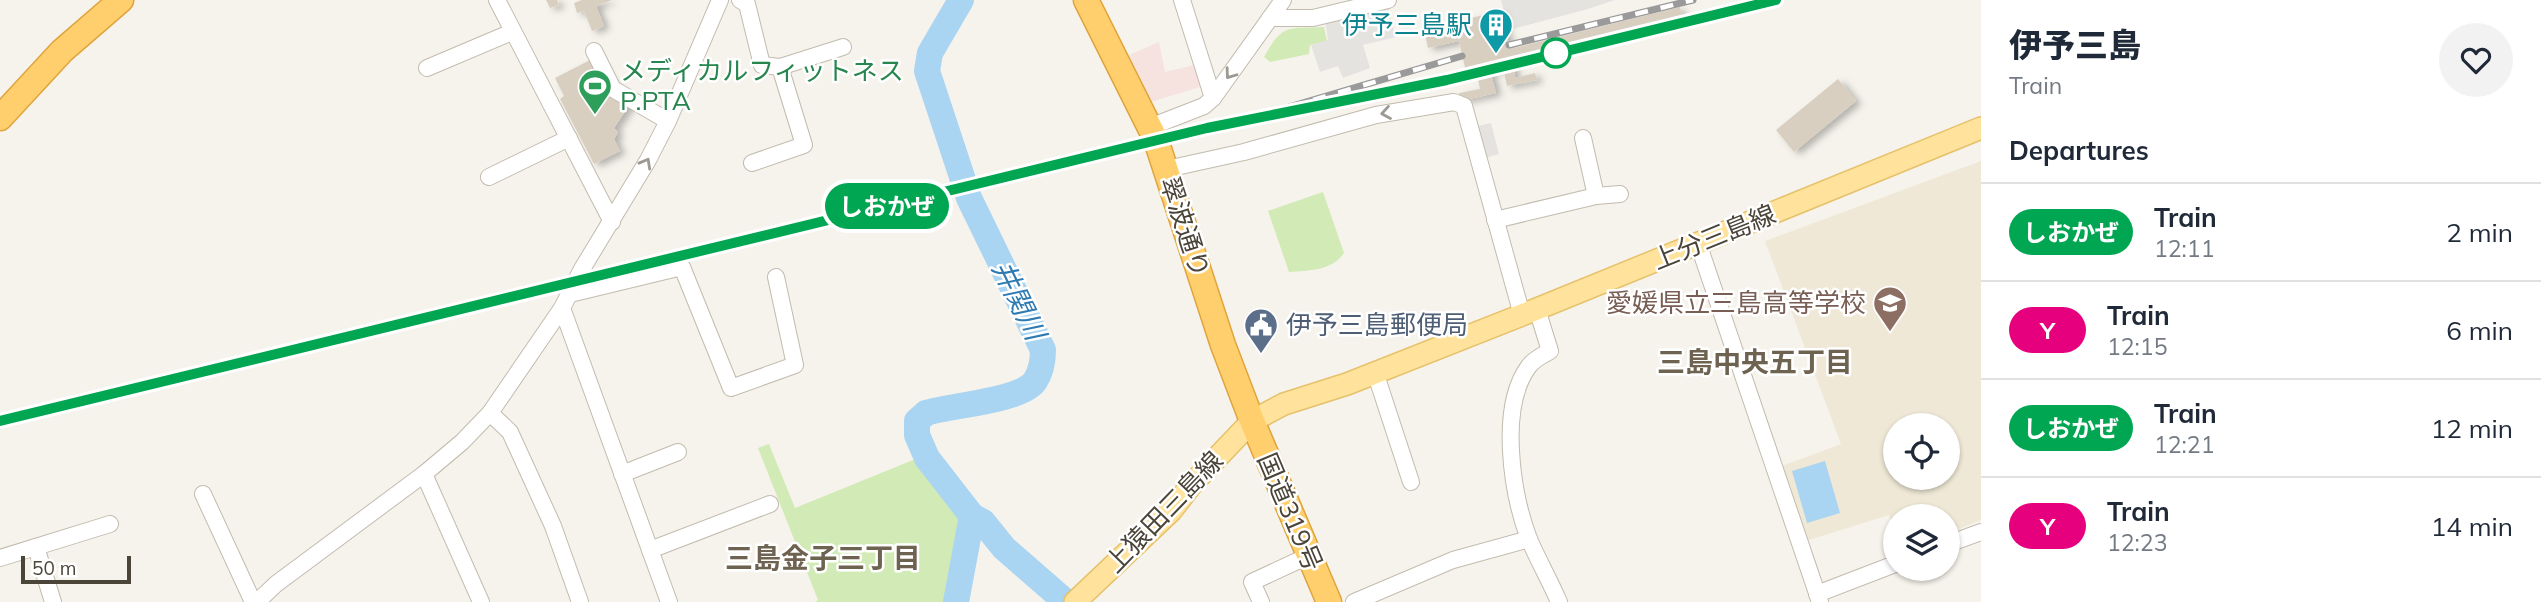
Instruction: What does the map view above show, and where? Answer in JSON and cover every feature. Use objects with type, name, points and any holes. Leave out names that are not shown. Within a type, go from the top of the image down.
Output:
[{"type":"highway","points":[[0,118],[62,51],[121,0]]},
{"type":"highway","name":"翠波通り","points":[[1086,0],[1150,127],[1167,169],[1213,317],[1252,421]]},
{"type":"highway","name":"国道319号","points":[[1252,421],[1329,602]]},
{"type":"main road","name":"上分三島線","points":[[1252,421],[1284,404],[1529,312],[1981,128]]},
{"type":"main road","name":"上猿田三島線","points":[[1085,598],[1171,511],[1192,484],[1252,421]]},
{"type":"street","points":[[497,0],[612,222]]},
{"type":"street","points":[[203,494],[255,602],[463,442],[490,413],[562,309],[582,269],[612,222],[668,121],[720,0]]},
{"type":"street","points":[[740,0],[747,4],[752,18],[762,65],[780,67],[843,47]]},
{"type":"street","points":[[1182,0],[1213,97]]},
{"type":"street","points":[[1150,127],[1204,106],[1283,0]]},
{"type":"street","points":[[1270,18],[1313,18],[1388,0]]},
{"type":"street","points":[[427,68],[512,32]]},
{"type":"street","points":[[594,51],[613,89],[668,121]]},
{"type":"street","points":[[752,163],[804,145],[780,67]]},
{"type":"street","points":[[1167,169],[1244,152],[1376,115],[1454,102],[1464,106],[1495,220],[1529,312],[1550,351],[1531,363],[1522,377],[1510,418],[1516,496],[1529,539],[1559,602]]},
{"type":"street","points":[[489,177],[569,138]]},
{"type":"street","points":[[1583,138],[1595,196]]},
{"type":"street","points":[[1495,220],[1595,196],[1620,194]]},
{"type":"street","points":[[1698,243],[1818,598],[1883,569]]},
{"type":"street","points":[[570,293],[682,267],[731,388],[795,365],[776,277]]},
{"type":"street","points":[[562,309],[669,602]]},
{"type":"street","points":[[1375,372],[1411,482]]},
{"type":"street","points":[[490,413],[510,432],[553,526],[580,602]]},
{"type":"street","points":[[622,474],[678,452]]},
{"type":"street","points":[[424,474],[481,602]]},
{"type":"street","points":[[650,550],[770,504]]},
{"type":"street","points":[[0,558],[110,524]]},
{"type":"street","points":[[1960,539],[1981,531]]},
{"type":"street","points":[[1354,602],[1453,560],[1529,539]]},
{"type":"street","points":[[36,547],[53,602]]},
{"type":"street","points":[[1261,602],[1252,582],[1308,556]]},
{"type":"shaded area","points":[[1501,0],[1615,0],[1509,30]]},
{"type":"shaded area","points":[[1387,5],[1396,37],[1363,45],[1370,68],[1343,78],[1338,66],[1320,72],[1311,45],[1328,40],[1325,20]]},
{"type":"shaded area","points":[[1159,42],[1165,72],[1194,65],[1200,87],[1151,102],[1129,55]]},
{"type":"shaded area","points":[[1491,123],[1499,154],[1485,158],[1478,126]]},
{"type":"shaded area","name":"愛媛県立三島高等学校","points":[[1981,161],[1981,520],[1960,528],[1960,504],[1883,504],[1883,517],[1806,541],[1782,466],[1841,444],[1765,241]]},
{"type":"green space","points":[[1324,27],[1327,41],[1310,45],[1309,54],[1270,62],[1264,57],[1276,38],[1287,30]]},
{"type":"green space","points":[[1323,192],[1344,253],[1327,266],[1289,272],[1268,211]]},
{"type":"green space","points":[[769,444],[795,508],[918,458],[965,520],[953,602],[815,602],[818,600],[758,448]]},
{"type":"water","points":[[1825,461],[1840,513],[1807,523],[1792,471]]},
{"type":"building","points":[[546,0],[557,0],[559,5],[550,8]]},
{"type":"building","points":[[582,0],[612,0],[596,6],[604,26],[592,31],[584,11],[577,13],[574,3]]},
{"type":"building","name":"伊予三島駅","points":[[1680,7],[1682,18],[1512,60],[1515,78],[1535,73],[1537,80],[1507,86],[1503,68],[1490,71],[1496,93],[1464,100],[1459,93],[1480,89],[1476,69],[1466,72],[1459,41],[1428,48],[1424,29],[1501,11],[1510,49]]},
{"type":"building","name":"メディカルフィットネス P.PTA","points":[[592,59],[630,104],[614,128],[618,132],[614,139],[620,151],[594,164],[560,99],[564,96],[555,78]]},
{"type":"building","points":[[1838,79],[1856,101],[1794,152],[1776,130]]},
{"type":"waterway","name":"井関川","points":[[961,0],[930,53],[927,71],[969,198],[1043,350],[1043,358],[1037,378],[1027,388],[1001,398],[926,413],[917,421],[917,435],[927,458],[972,516],[983,522],[1004,548],[1066,602]]},
{"type":"waterway","points":[[956,602],[972,516]]},
{"type":"railway","points":[[1509,45],[1693,0]]},
{"type":"railway","points":[[1512,63],[1775,0]]},
{"type":"railway","points":[[0,421],[1259,116],[1462,56]]},
{"type":"railway","points":[[1341,100],[1477,72]]},
{"type":"train","name":"しおかぜ","points":[[0,421],[1207,128],[1447,80],[1776,0]]},
{"type":"place","name":"伊予三島駅","points":[[1496,55]]},
{"type":"place","name":"メディカルフィットネス P.PTA","points":[[595,116]]},
{"type":"place","name":"愛媛県立三島高等学校","points":[[1890,333]]},
{"type":"place","name":"伊予三島郵便局","points":[[1261,355]]},
{"type":"district","name":"三島中央五丁目","points":[[1755,362]]},
{"type":"district","name":"三島金子三丁目","points":[[823,558]]}]
